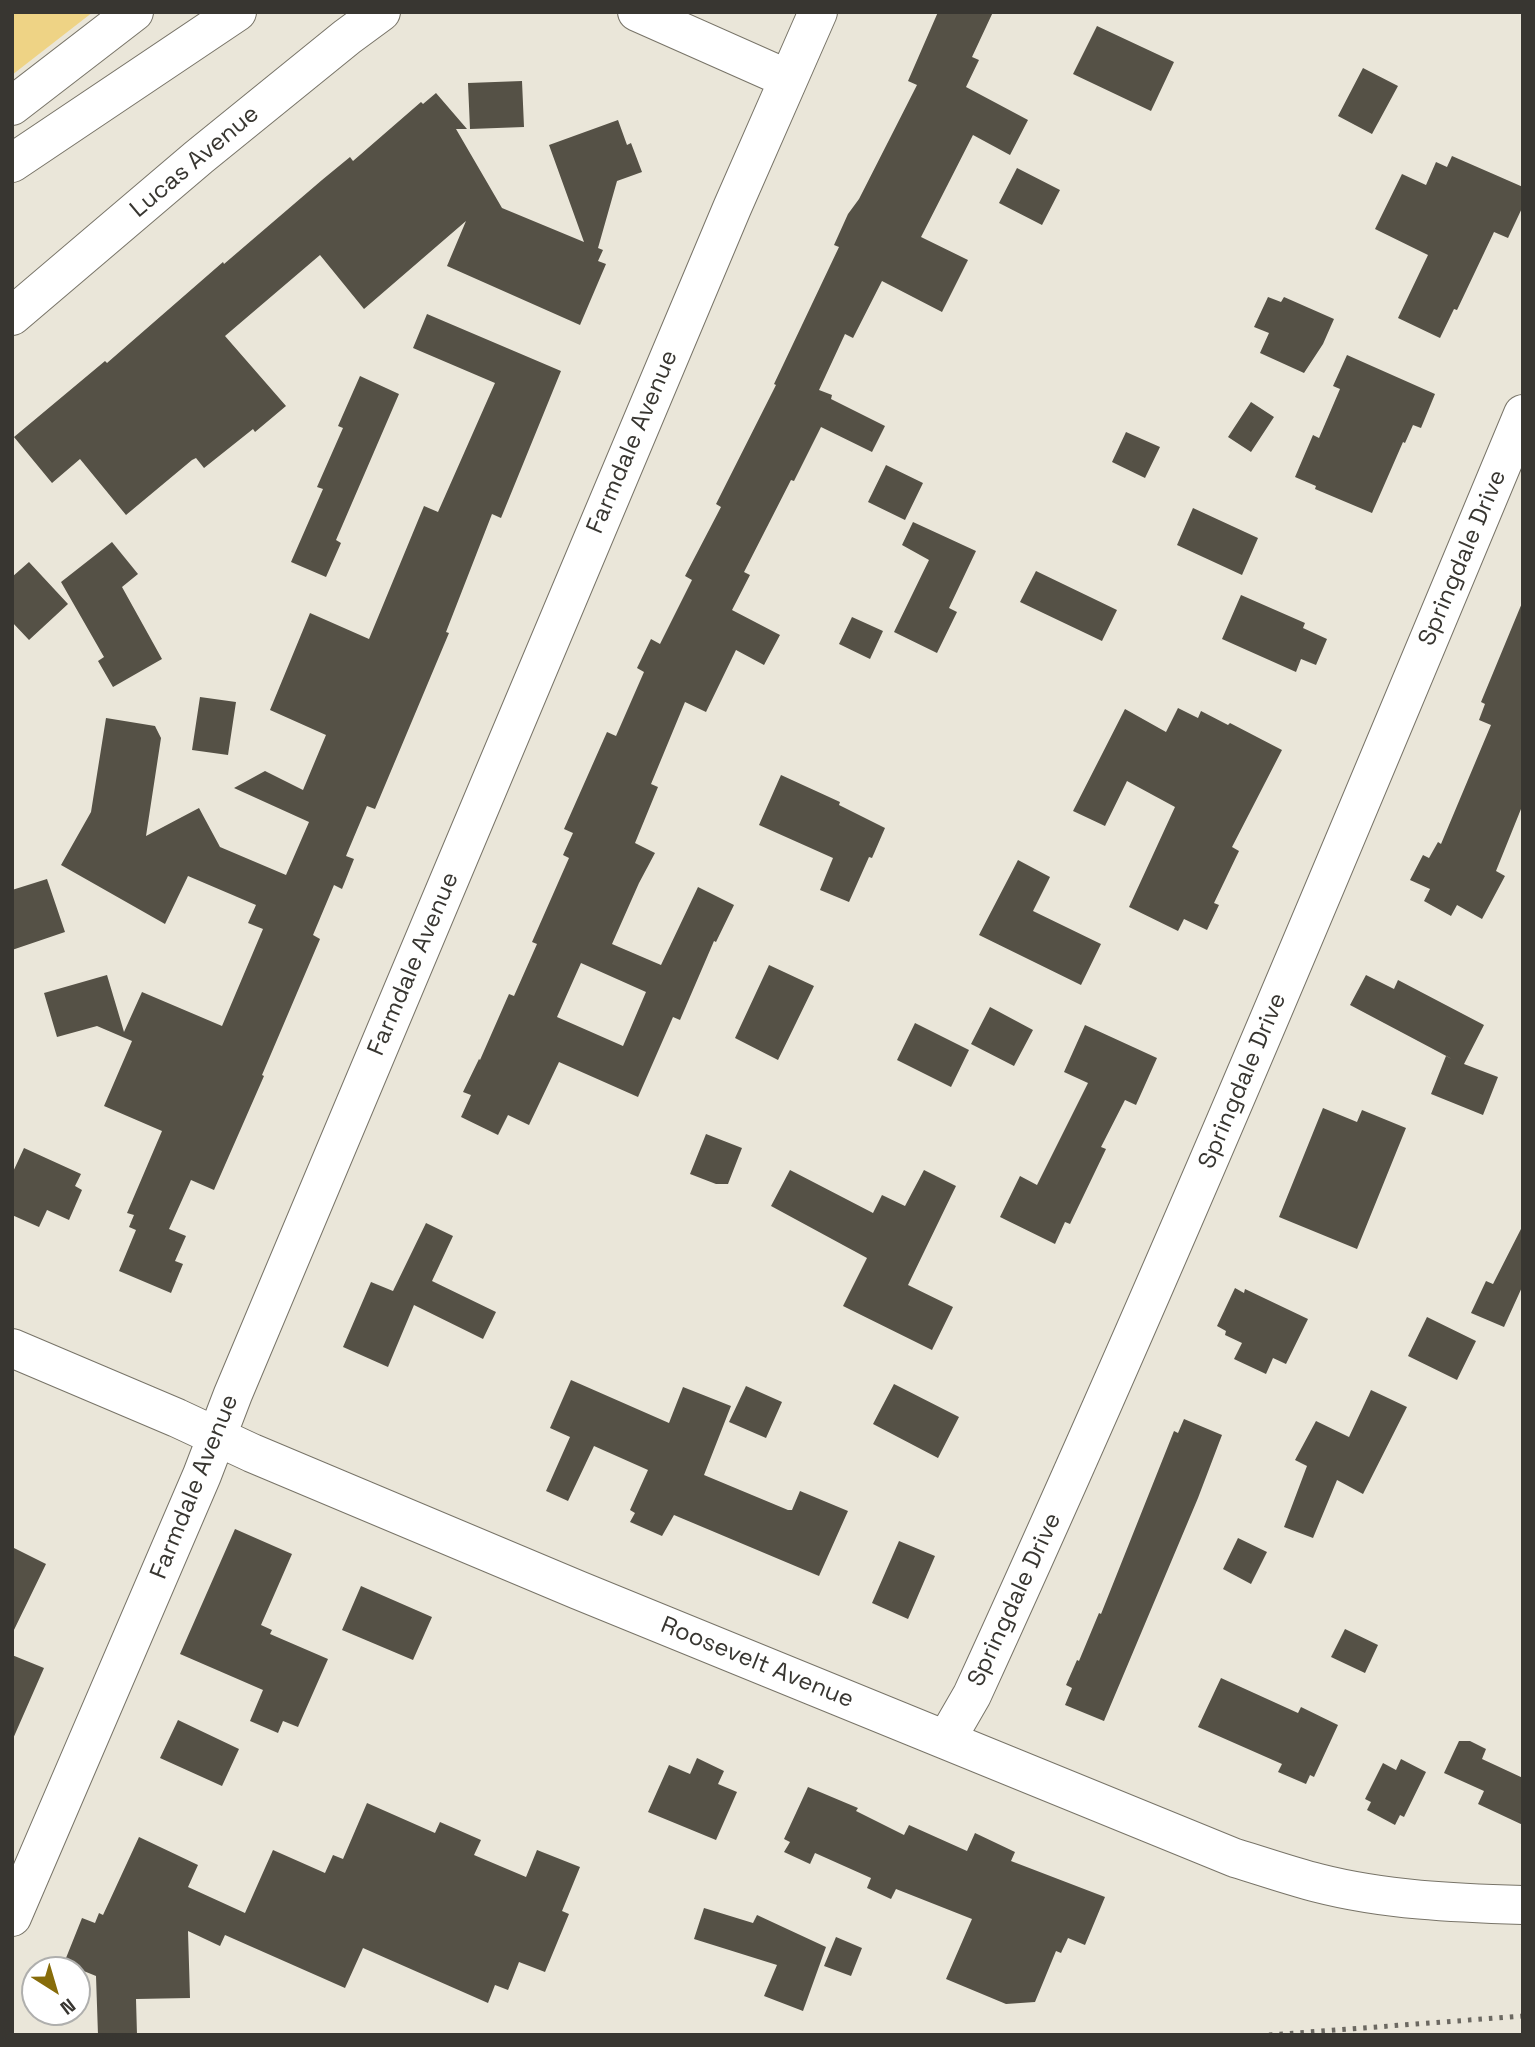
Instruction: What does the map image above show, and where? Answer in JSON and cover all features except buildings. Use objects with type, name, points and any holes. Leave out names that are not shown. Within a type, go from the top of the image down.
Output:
[{"type":"main road","points":[[12,106],[134,12]]},
{"type":"main road","points":[[12,163],[237,12]]},
{"type":"main road","name":"Lucas Avenue","points":[[12,316],[199,158],[381,12]]},
{"type":"main road","points":[[636,12],[788,79]]},
{"type":"main road","name":"Farmdale Avenue","points":[[12,1917],[694,298],[818,12]]},
{"type":"main road","name":"Springdale Drive","points":[[946,1740],[972,1695],[1139,1322],[1299,950],[1523,414]]},
{"type":"main road","name":"Roosevelt Avenue","points":[[12,1348],[591,1595],[1234,1858],[1318,1883],[1391,1895],[1480,1904],[1523,1905]]},
{"type":"shaded area","points":[[12,12],[93,12],[12,75]]},
{"type":"railway","points":[[1269,2035],[1523,2016]]}]
